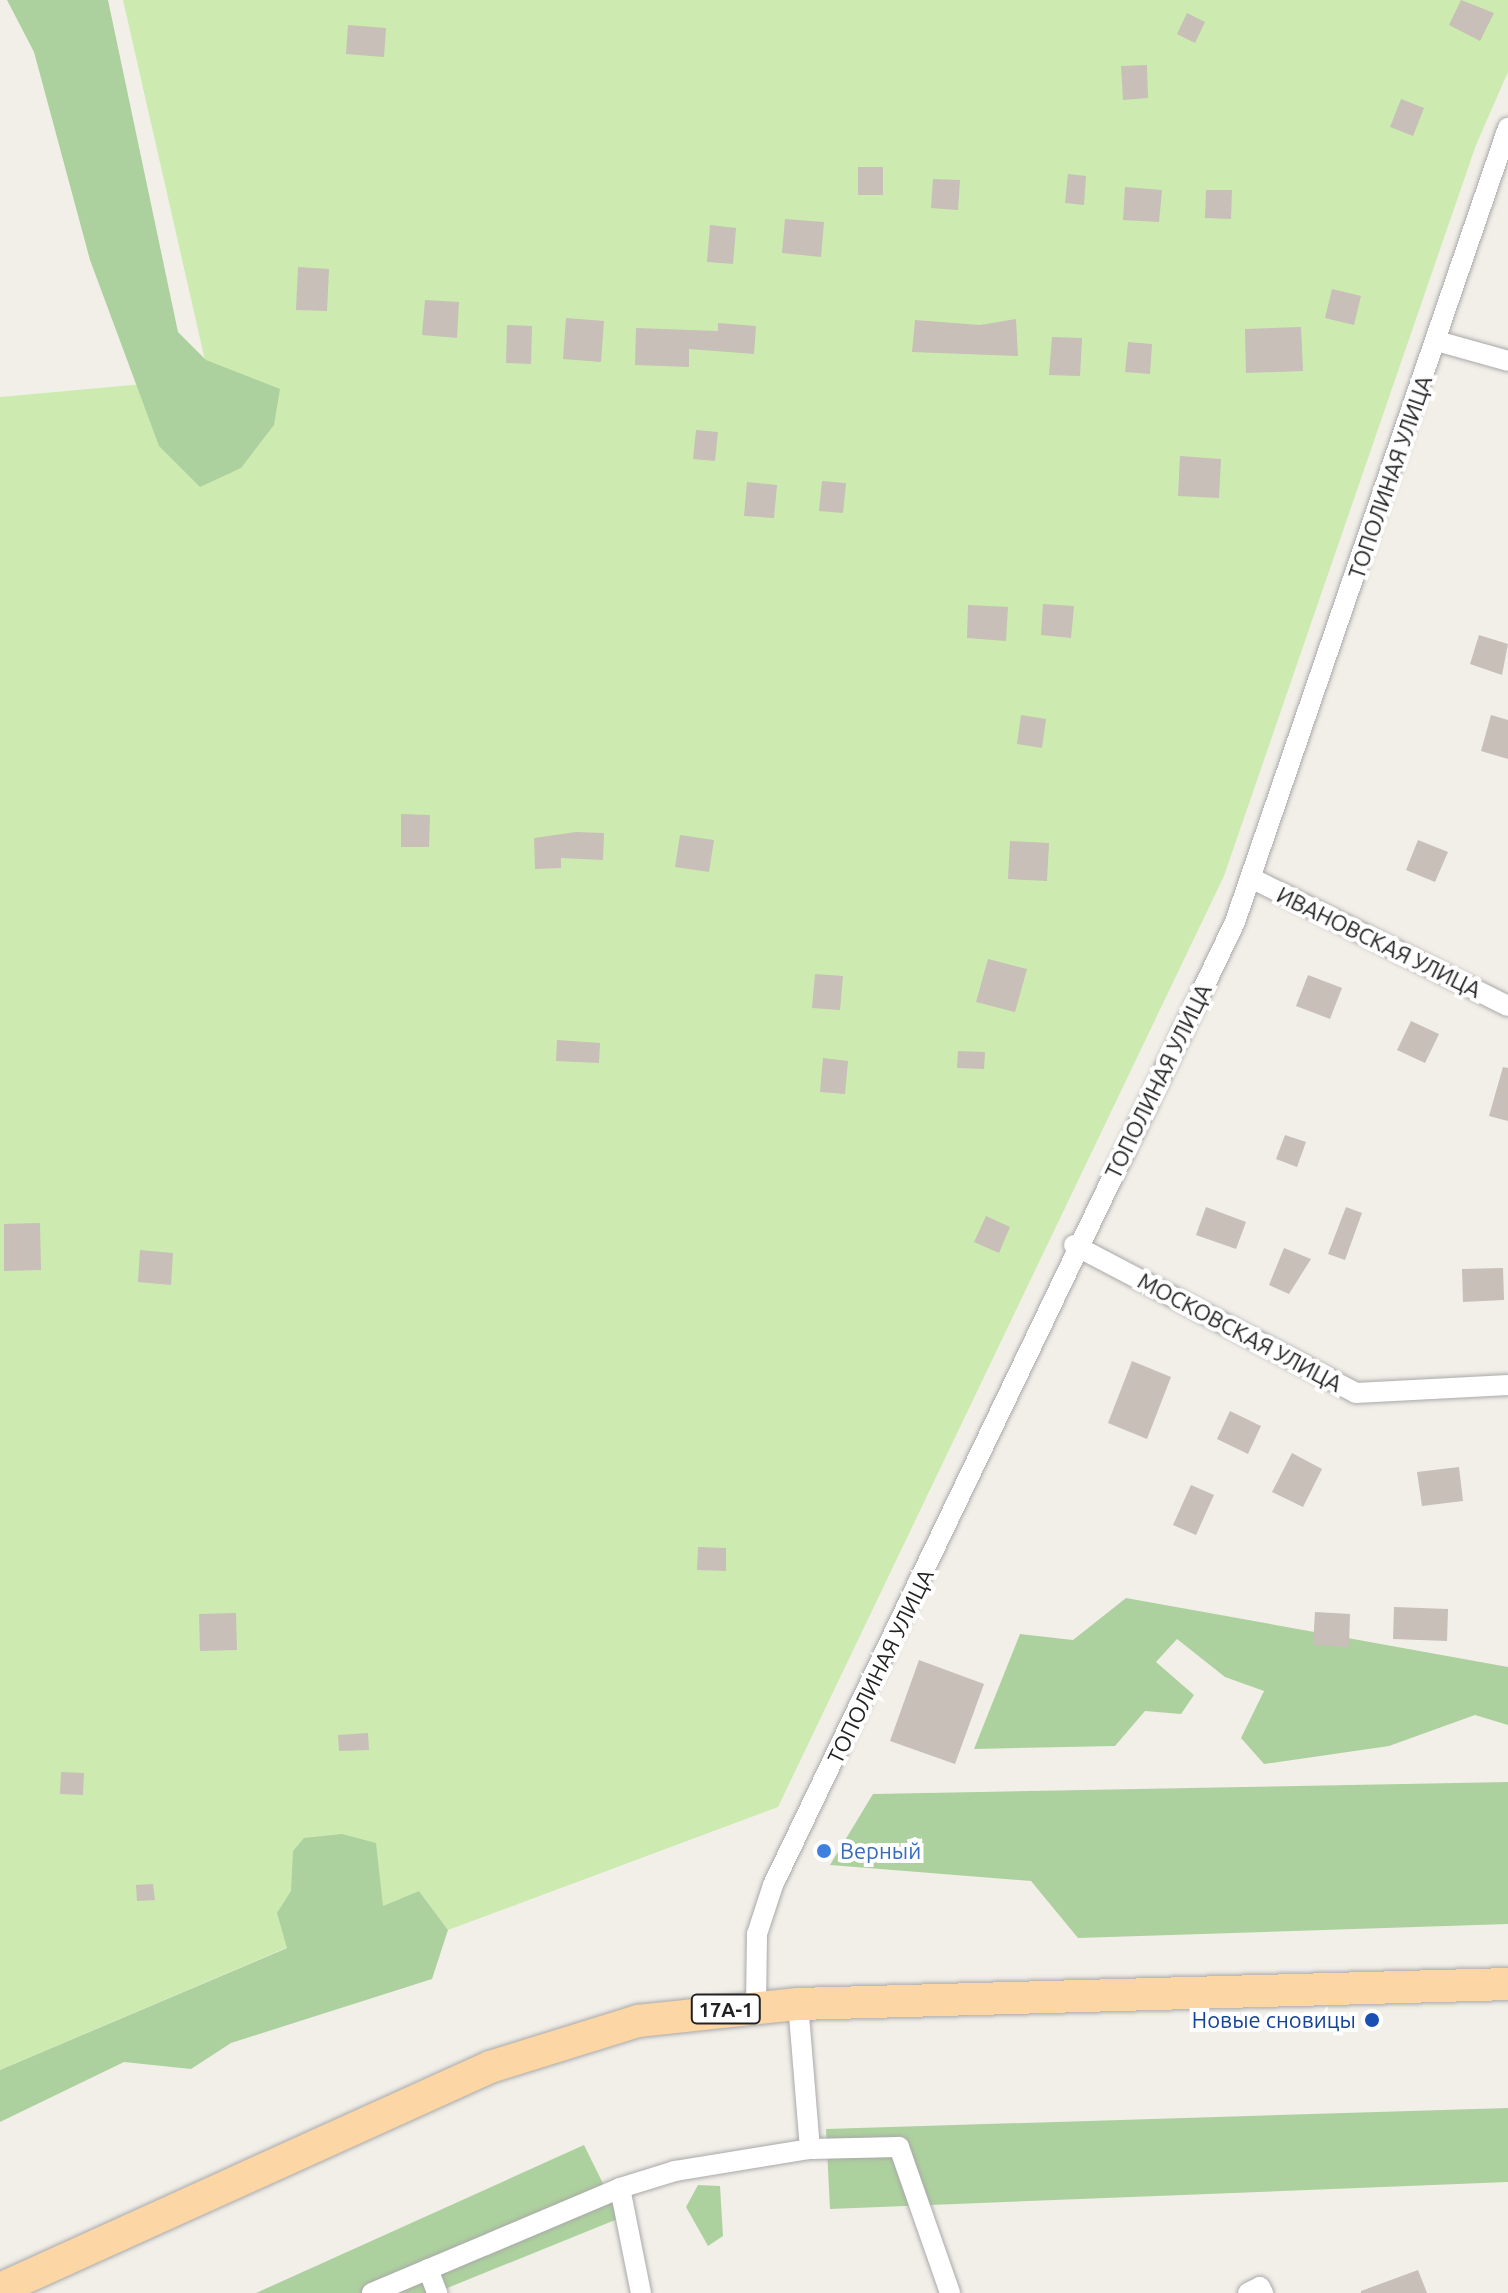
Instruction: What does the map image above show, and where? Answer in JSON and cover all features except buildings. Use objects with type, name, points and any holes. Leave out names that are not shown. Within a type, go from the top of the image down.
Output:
[{"type":"main road","name":"17А-1","points":[[0,2289],[534,2050],[638,2021],[756,2006],[798,2004],[1508,1984]]},
{"type":"street","name":"ТОПОЛИНАЯ УЛИЦА","points":[[756,2006],[757,1934],[773,1885],[1074,1245],[1251,878],[1508,128]]},
{"type":"street","points":[[1437,341],[1508,361]]},
{"type":"street","name":"ИВАНОВСКАЯ УЛИЦА","points":[[1251,878],[1508,1006]]},
{"type":"street","name":"МОСКОВСКАЯ УЛИЦА","points":[[1074,1245],[1356,1393],[1508,1385]]},
{"type":"street","points":[[798,2004],[810,2149]]},
{"type":"street","points":[[372,2293],[620,2188],[675,2171],[810,2149],[899,2147],[950,2293]]},
{"type":"street","points":[[620,2188],[641,2293]]},
{"type":"street","points":[[428,2269],[437,2293]]},
{"type":"street","points":[[1248,2293],[1260,2287],[1263,2293]]},
{"type":"green space","points":[[7,0],[108,0],[178,332],[206,360],[280,389],[274,425],[241,468],[200,487],[159,446],[90,260],[34,52]]},
{"type":"green space","points":[[123,0],[1508,0],[1508,72],[1476,145],[1224,876],[778,1807],[448,1930],[419,1891],[0,2070],[0,397],[209,378]]},
{"type":"green space","points":[[1126,1598],[1508,1667],[1508,1725],[1475,1715],[1389,1746],[1264,1764],[1241,1738],[1264,1691],[1225,1677],[1177,1639],[1156,1662],[1194,1695],[1181,1714],[1145,1711],[1115,1746],[974,1749],[1020,1634],[1073,1640]]},
{"type":"green space","points":[[1508,1782],[1508,1924],[1078,1938],[1031,1881],[830,1865],[873,1794]]},
{"type":"green space","points":[[342,1834],[376,1843],[383,1906],[419,1891],[448,1930],[432,1979],[231,2043],[191,2069],[124,2062],[0,2122],[0,2070],[287,1948],[277,1913],[291,1891],[293,1851],[304,1838]]},
{"type":"green space","points":[[1508,2108],[1508,2182],[830,2209],[826,2129]]},
{"type":"green space","points":[[584,2145],[620,2218],[435,2293],[256,2293]]},
{"type":"green space","points":[[698,2185],[720,2186],[723,2236],[708,2246],[686,2207]]},
{"type":"place","name":"Верный","points":[[824,1851]]},
{"type":"place","name":"Новые сновицы","points":[[1372,2020]]}]
